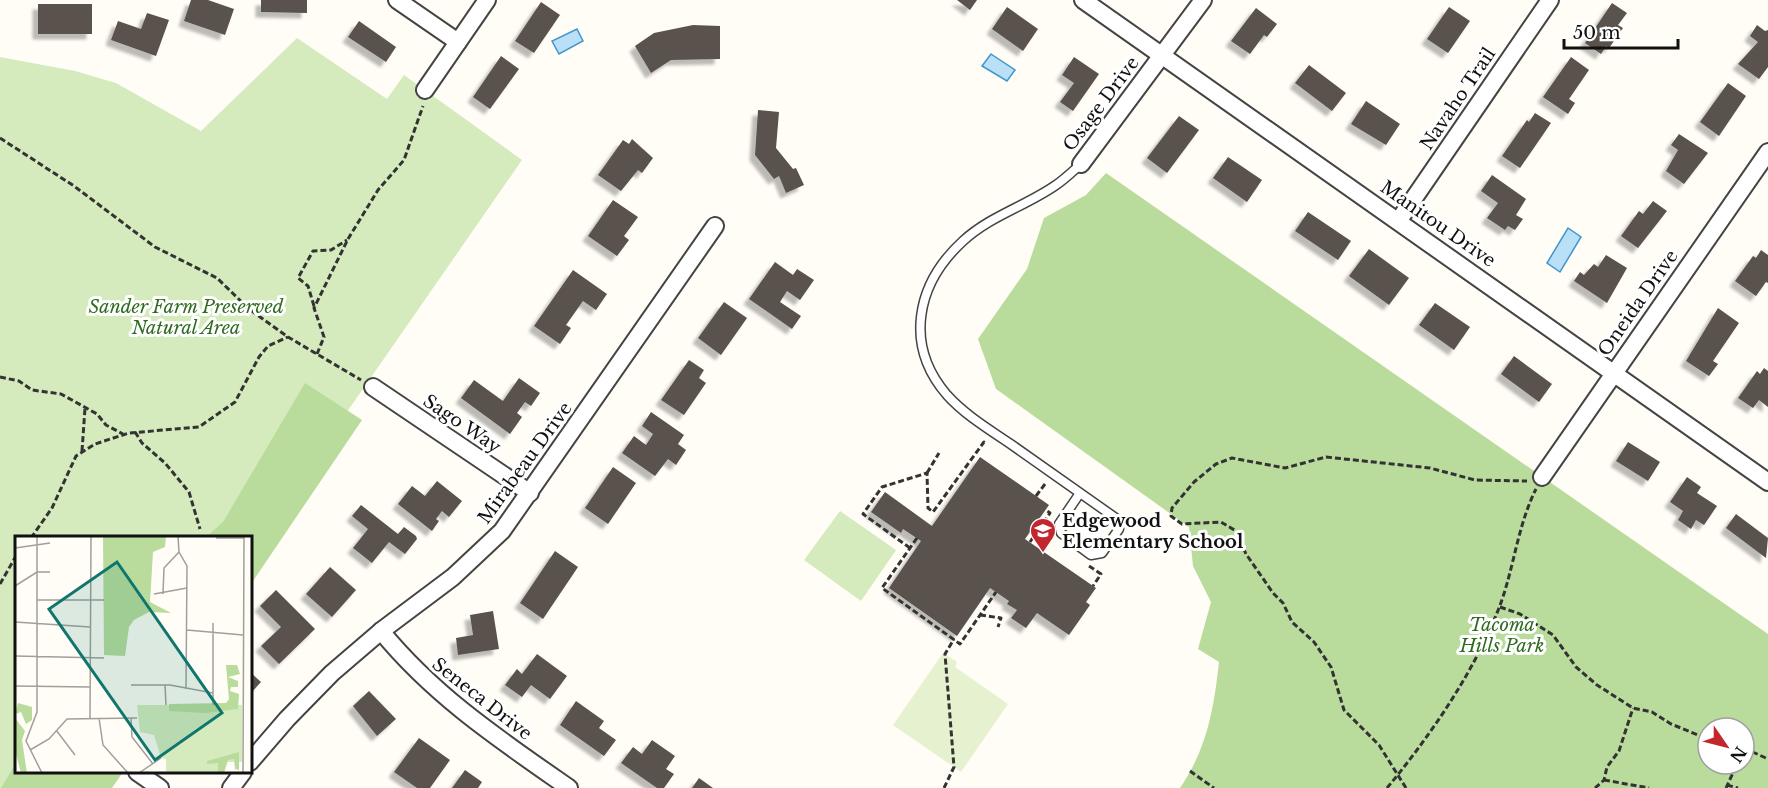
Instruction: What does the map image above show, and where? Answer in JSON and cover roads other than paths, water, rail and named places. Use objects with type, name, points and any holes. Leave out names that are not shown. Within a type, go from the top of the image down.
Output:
[{"type":"street","points":[[397,0],[458,42]]},
{"type":"street","points":[[424,90],[487,0]]},
{"type":"street","name":"Manitou Drive","points":[[1083,0],[1399,220],[1768,482]]},
{"type":"street","name":"Osage Drive","points":[[1081,164],[1203,0]]},
{"type":"street","name":"Navaho Trail","points":[[1399,220],[1550,0]]},
{"type":"street","name":"Oneida Drive","points":[[1542,477],[1768,152]]},
{"type":"street","name":"Mirabeau Drive","points":[[252,760],[309,696],[381,631],[453,577],[486,548],[530,493],[715,226]]},
{"type":"street","name":"Sago Way","points":[[373,387],[530,493]]},
{"type":"street","name":"Seneca Drive","points":[[381,631],[418,674],[446,699],[569,788]]},
{"type":"street","points":[[139,773],[160,788]]},
{"type":"street","points":[[231,788],[242,773]]},
{"type":"lane","name":"Osage Drive","points":[[1080,493],[1059,524],[1061,533],[1091,555],[1102,553],[1119,529],[1117,519],[1080,493],[980,423],[947,395],[931,370],[919,334],[920,314],[927,291],[962,242],[991,219],[1057,185],[1081,164]]},
{"type":"water","points":[[577,29],[583,41],[559,54],[552,41]]},
{"type":"water","points":[[991,54],[1015,70],[1007,81],[982,66]]},
{"type":"water","points":[[1568,228],[1581,237],[1560,272],[1547,263]]},
{"type":"place","name":"Edgewood Elementary School","points":[[1043,554]]},
{"type":"park label","name":"Sander Farm Preserved Natural Area","points":[[186,317]]},
{"type":"park label","name":"Tacoma Hills Park","points":[[1502,635]]}]
